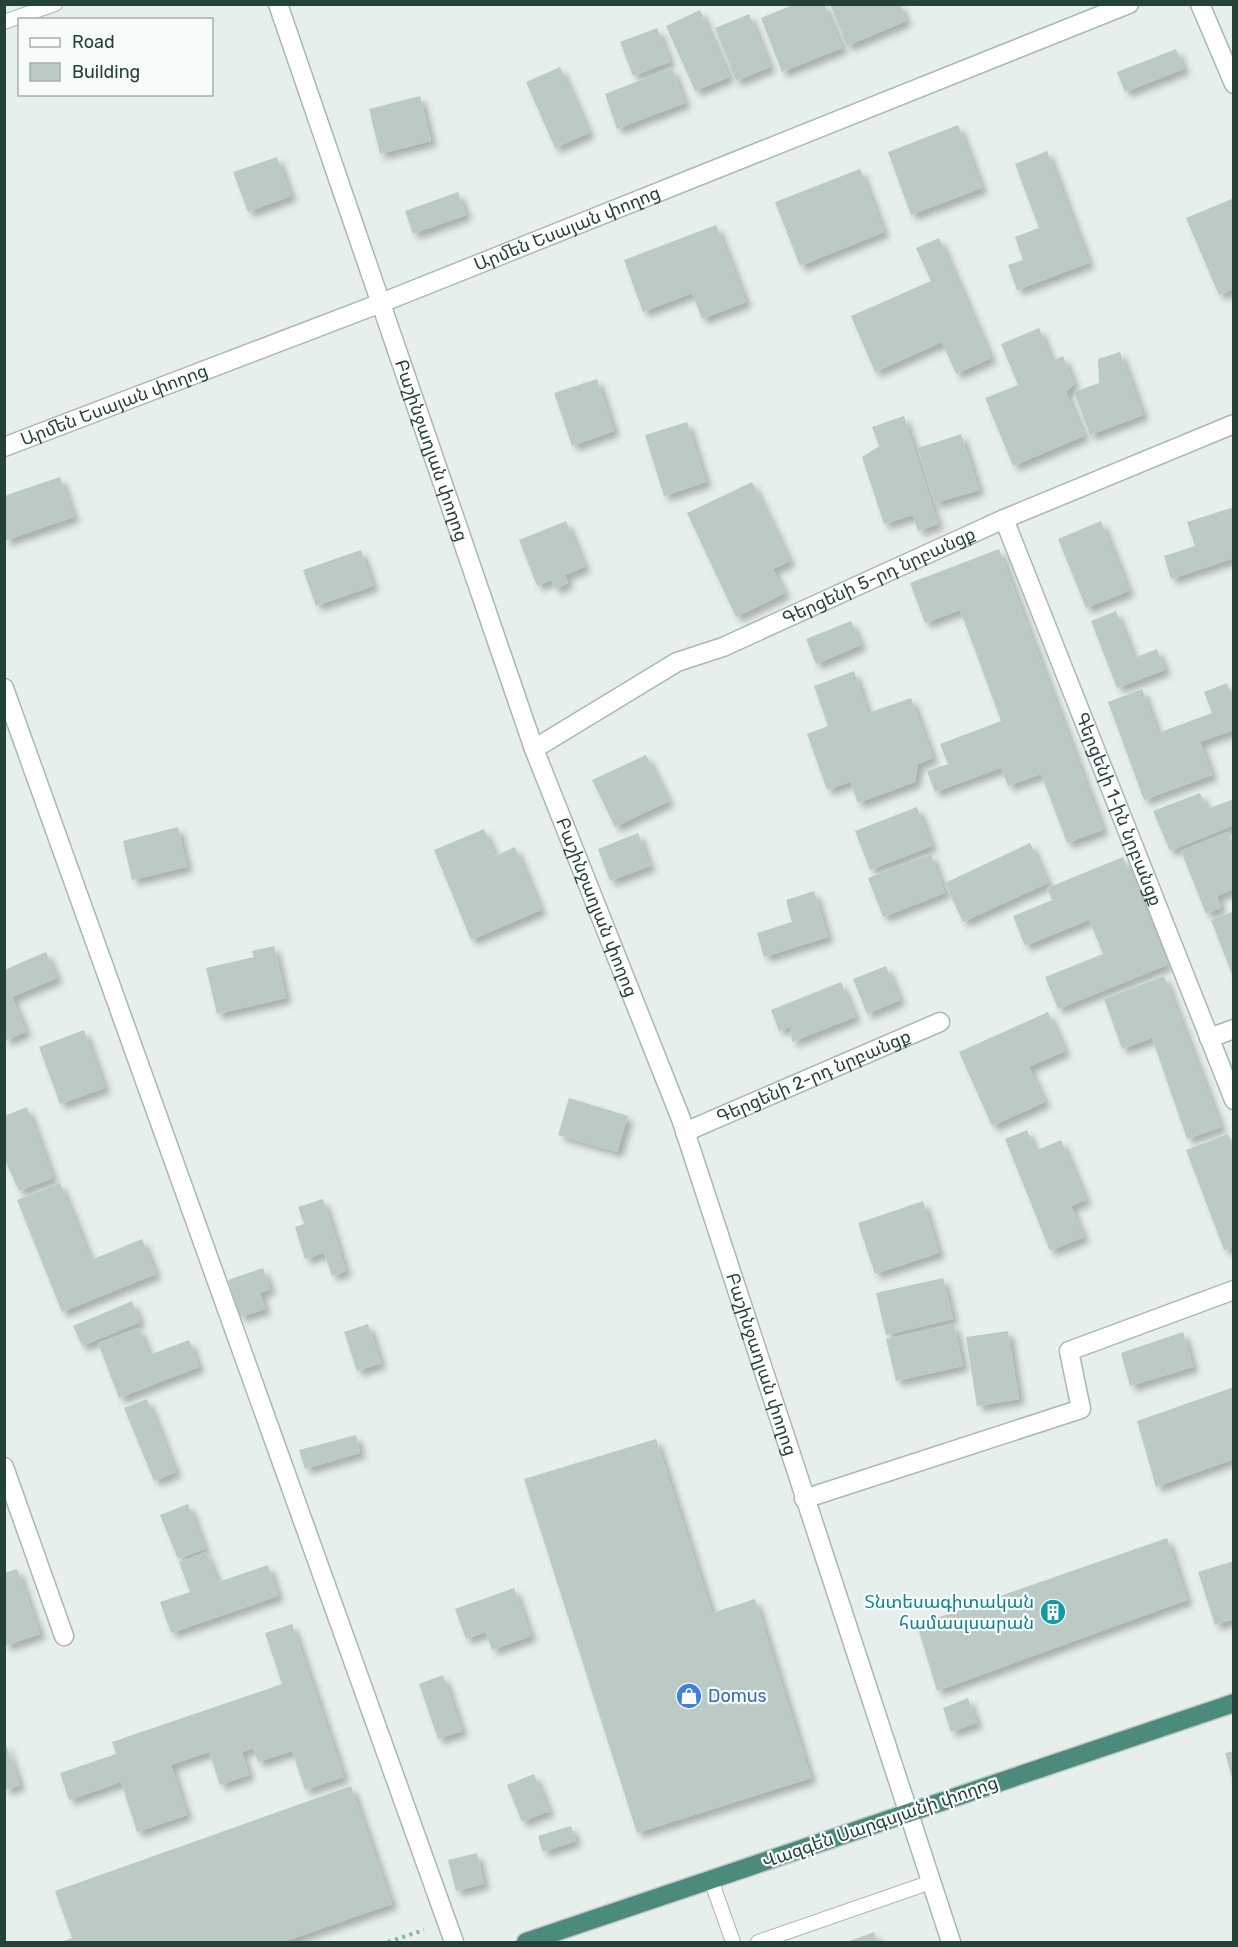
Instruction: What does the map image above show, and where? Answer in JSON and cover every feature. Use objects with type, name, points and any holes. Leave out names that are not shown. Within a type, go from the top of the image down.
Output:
[{"type":"highway","name":"Վազգեն Սարգսյանի փողոց","points":[[526,1942],[1233,1704]]},
{"type":"street","name":"Բաշինջաղյան փողոց","points":[[278,4],[534,749],[685,1132],[951,1942]]},
{"type":"street","name":"Արմեն Եսայան փողոց","points":[[4,447],[381,303],[1129,4]]},
{"type":"street","points":[[1200,4],[1233,84]]},
{"type":"street","name":"Գերցենի 5-րդ նրբանցք","points":[[534,749],[677,662],[723,647],[1004,519],[1233,424]]},
{"type":"street","name":"Գերցենի 1-ին նրբանցք","points":[[1004,519],[1233,1100]]},
{"type":"street","points":[[4,688],[454,1942]]},
{"type":"street","name":"Գերցենի 2-րդ նրբանցք","points":[[685,1132],[940,1022]]},
{"type":"street","points":[[1209,1038],[1233,1029]]},
{"type":"street","points":[[804,1500],[1081,1409],[1069,1351],[1233,1290]]},
{"type":"street","points":[[4,1467],[64,1636]]},
{"type":"lane","points":[[4,22],[55,4]]},
{"type":"lane","points":[[711,1880],[733,1942]]},
{"type":"lane","points":[[758,1942],[931,1882]]},
{"type":"path","points":[[388,1942],[447,1922]]},
{"type":"building","points":[[795,4],[824,4],[842,48],[782,72],[761,18]]},
{"type":"building","points":[[830,4],[900,4],[906,21],[847,46]]},
{"type":"building","points":[[700,10],[729,77],[695,91],[666,26]]},
{"type":"building","points":[[749,14],[770,67],[736,81],[715,28]]},
{"type":"building","points":[[657,28],[670,62],[633,76],[620,42]]},
{"type":"building","points":[[1176,49],[1184,69],[1125,92],[1117,72]]},
{"type":"building","points":[[560,67],[589,133],[555,148],[526,82]]},
{"type":"building","points":[[672,68],[685,103],[617,129],[605,94]]},
{"type":"building","points":[[420,96],[431,141],[380,154],[369,109]]},
{"type":"building","points":[[958,125],[982,188],[911,215],[888,152]]},
{"type":"building","points":[[1047,151],[1089,263],[1017,290],[1008,265],[1023,260],[1015,237],[1039,228],[1015,164]]},
{"type":"building","points":[[277,157],[291,196],[248,212],[233,172]]},
{"type":"building","points":[[860,169],[884,232],[800,266],[775,202]]},
{"type":"building","points":[[458,192],[466,215],[413,234],[405,211]]},
{"type":"building","points":[[1234,198],[1234,289],[1219,295],[1186,218]]},
{"type":"building","points":[[716,225],[746,302],[702,319],[692,293],[643,312],[624,260]]},
{"type":"building","points":[[939,238],[991,358],[956,374],[942,342],[875,372],[851,316],[931,281],[916,248]]},
{"type":"building","points":[[1039,328],[1052,361],[1063,356],[1074,384],[1066,392],[1084,436],[1013,466],[985,398],[1018,385],[1001,344]]},
{"type":"building","points":[[1120,352],[1143,415],[1090,435],[1074,392],[1099,383],[1098,359]]},
{"type":"building","points":[[597,379],[614,431],[572,446],[554,393]]},
{"type":"building","points":[[904,416],[938,524],[918,531],[913,515],[884,524],[862,457],[879,446],[872,427]]},
{"type":"building","points":[[687,422],[706,482],[664,496],[645,435]]},
{"type":"building","points":[[961,434],[979,490],[935,503],[918,448]]},
{"type":"building","points":[[60,477],[74,517],[4,541],[4,496]]},
{"type":"building","points":[[752,482],[790,561],[773,569],[785,593],[736,617],[687,513]]},
{"type":"building","points":[[1234,507],[1234,558],[1171,579],[1164,556],[1195,546],[1187,522]]},
{"type":"building","points":[[566,521],[585,567],[565,575],[568,583],[555,589],[551,580],[537,586],[519,540]]},
{"type":"building","points":[[1101,521],[1129,591],[1086,608],[1058,539]]},
{"type":"building","points":[[999,549],[1103,830],[1067,843],[1041,774],[1008,786],[1001,768],[935,792],[927,771],[948,764],[940,744],[1001,721],[960,610],[925,623],[910,583]]},
{"type":"building","points":[[361,550],[373,586],[316,606],[303,570]]},
{"type":"building","points":[[1116,611],[1134,658],[1157,649],[1165,670],[1117,688],[1091,621]]},
{"type":"building","points":[[851,621],[861,645],[816,664],[806,639]]},
{"type":"building","points":[[854,671],[868,713],[911,698],[933,758],[918,764],[915,782],[858,803],[850,782],[827,790],[807,734],[828,726],[814,686]]},
{"type":"building","points":[[1227,683],[1234,701],[1234,730],[1200,742],[1212,775],[1144,800],[1108,702],[1142,689],[1158,733],[1212,713],[1204,692]]},
{"type":"building","points":[[646,755],[669,801],[615,827],[592,780]]},
{"type":"building","points":[[1200,793],[1207,809],[1234,799],[1234,825],[1170,851],[1153,811]]},
{"type":"building","points":[[917,807],[932,846],[870,870],[855,831]]},
{"type":"building","points":[[178,827],[187,867],[132,880],[123,841]]},
{"type":"building","points":[[484,829],[495,856],[515,847],[541,910],[471,940],[434,850]]},
{"type":"building","points":[[1228,832],[1234,847],[1234,889],[1217,896],[1221,908],[1206,914],[1181,851]]},
{"type":"building","points":[[638,833],[650,866],[610,881],[598,849]]},
{"type":"building","points":[[1030,843],[1048,883],[963,922],[945,883]]},
{"type":"building","points":[[931,854],[945,893],[883,917],[868,878]]},
{"type":"building","points":[[1123,857],[1167,965],[1058,1009],[1045,977],[1103,954],[1089,920],[1025,946],[1013,916],[1052,900],[1047,888]]},
{"type":"building","points":[[814,891],[828,937],[764,957],[757,933],[792,922],[786,900]]},
{"type":"building","points":[[1234,911],[1234,977],[1233,977],[1211,920]]},
{"type":"building","points":[[274,946],[286,998],[217,1014],[206,968],[254,957],[252,951]]},
{"type":"building","points":[[46,952],[57,978],[12,997],[26,1032],[4,1041],[4,970]]},
{"type":"building","points":[[886,966],[900,1000],[867,1014],[853,979]]},
{"type":"building","points":[[1164,976],[1221,1127],[1187,1139],[1152,1038],[1122,1049],[1104,999]]},
{"type":"building","points":[[841,982],[855,1017],[792,1042],[790,1027],[779,1031],[771,1010]]},
{"type":"building","points":[[1048,1012],[1065,1051],[1029,1067],[1045,1102],[992,1126],[959,1052]]},
{"type":"building","points":[[84,1030],[105,1088],[60,1104],[39,1047]]},
{"type":"building","points":[[569,1098],[628,1116],[617,1152],[558,1135]]},
{"type":"building","points":[[27,1107],[53,1178],[19,1191],[4,1158],[4,1116]]},
{"type":"building","points":[[1027,1130],[1035,1151],[1061,1140],[1086,1200],[1071,1206],[1084,1237],[1050,1251],[1005,1139]]},
{"type":"building","points":[[1228,1134],[1234,1148],[1234,1247],[1224,1250],[1186,1150]]},
{"type":"building","points":[[60,1183],[91,1260],[142,1239],[156,1274],[62,1312],[17,1200]]},
{"type":"building","points":[[323,1199],[346,1271],[332,1276],[324,1253],[305,1259],[295,1227],[304,1224],[298,1207]]},
{"type":"building","points":[[923,1201],[939,1253],[875,1274],[858,1223]]},
{"type":"building","points":[[263,1268],[270,1289],[260,1293],[265,1309],[240,1317],[228,1280]]},
{"type":"building","points":[[943,1278],[953,1319],[886,1335],[876,1293]]},
{"type":"building","points":[[132,1301],[140,1322],[82,1346],[73,1326]]},
{"type":"building","points":[[368,1324],[381,1363],[357,1371],[344,1332]]},
{"type":"building","points":[[954,1324],[963,1366],[896,1381],[886,1339]]},
{"type":"building","points":[[139,1328],[149,1355],[189,1340],[199,1367],[119,1398],[98,1343]]},
{"type":"building","points":[[1008,1331],[1019,1399],[977,1406],[966,1337]]},
{"type":"building","points":[[1183,1332],[1193,1367],[1130,1386],[1121,1353]]},
{"type":"building","points":[[1234,1387],[1234,1459],[1156,1487],[1137,1421]]},
{"type":"building","points":[[147,1399],[176,1472],[154,1481],[124,1408]]},
{"type":"building","points":[[356,1435],[360,1453],[305,1469],[299,1450]]},
{"type":"building","name":"Domus","points":[[656,1439],[712,1613],[755,1599],[811,1778],[637,1833],[524,1479]]},
{"type":"building","points":[[188,1504],[205,1549],[178,1559],[160,1515]]},
{"type":"building","name":"Տնտեսագիտական համասլսարան","points":[[1167,1538],[1187,1600],[937,1691],[917,1625]]},
{"type":"building","points":[[206,1552],[218,1582],[268,1565],[278,1596],[171,1633],[160,1602],[190,1592],[179,1562]]},
{"type":"building","points":[[1234,1561],[1234,1619],[1215,1625],[1198,1572]]},
{"type":"building","points":[[17,1569],[40,1634],[4,1646],[4,1573]]},
{"type":"building","points":[[514,1588],[531,1636],[492,1650],[486,1632],[466,1639],[455,1609]]},
{"type":"building","points":[[292,1624],[344,1777],[305,1790],[292,1751],[258,1762],[253,1748],[242,1752],[249,1775],[220,1785],[209,1752],[171,1765],[187,1815],[137,1832],[121,1782],[69,1800],[60,1773],[116,1754],[112,1742],[282,1684],[265,1633]]},
{"type":"building","points":[[443,1675],[462,1731],[438,1739],[419,1684]]},
{"type":"building","points":[[968,1698],[977,1723],[951,1732],[943,1708]]},
{"type":"building","points":[[4,1739],[20,1785],[4,1790]]},
{"type":"building","points":[[1234,1751],[1234,1781],[1233,1781],[1225,1753]]},
{"type":"building","points":[[534,1774],[549,1811],[522,1822],[507,1785]]},
{"type":"building","points":[[351,1786],[392,1904],[283,1942],[60,1942],[72,1938],[55,1891]]},
{"type":"building","points":[[571,1826],[576,1841],[543,1852],[538,1836]]},
{"type":"building","points":[[477,1853],[484,1884],[456,1891],[448,1860]]},
{"type":"building","points":[[874,1932],[877,1942],[847,1942]]},
{"type":"place","name":"Տնտեսագիտական համասլսարան","points":[[1053,1612]]},
{"type":"place","name":"Domus","points":[[689,1696]]}]
